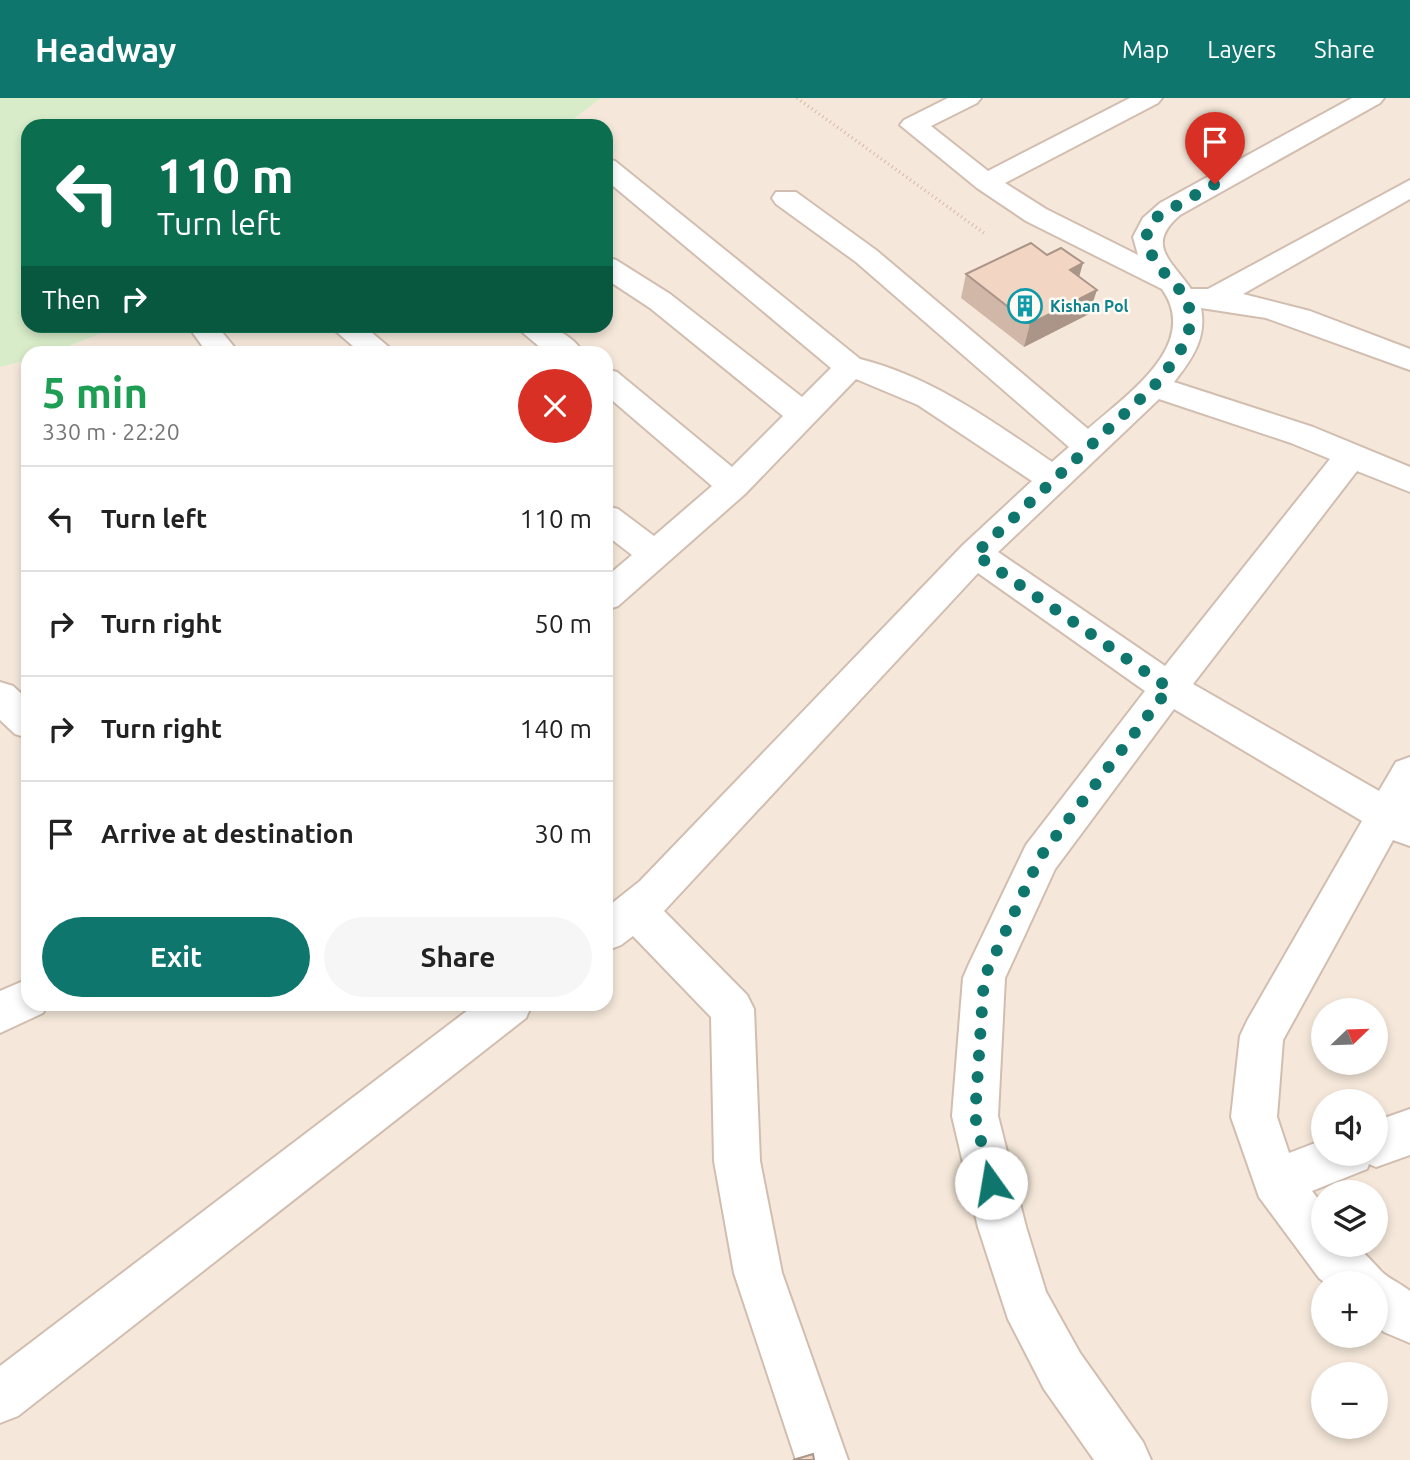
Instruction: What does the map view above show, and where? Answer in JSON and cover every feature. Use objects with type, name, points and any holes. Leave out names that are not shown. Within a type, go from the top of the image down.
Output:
[{"type":"street","points":[[968,98],[913,125],[986,182],[1036,215],[1192,293],[1252,302],[1410,360]]},
{"type":"street","points":[[986,182],[1149,98]]},
{"type":"street","points":[[1192,293],[1150,253],[1146,240],[1151,223],[1170,209],[1371,98]]},
{"type":"street","points":[[613,173],[850,367],[881,375],[908,388],[984,431],[1054,479]]},
{"type":"street","points":[[1192,293],[1410,188]]},
{"type":"street","points":[[786,198],[866,256],[987,363],[1089,447]]},
{"type":"street","points":[[613,271],[660,301],[802,414]]},
{"type":"street","points":[[822,1460],[758,1273],[737,1161],[732,1009],[620,921],[654,894],[975,554],[1154,386],[1179,355],[1186,339],[1192,293]]},
{"type":"street","points":[[354,333],[371,346]]},
{"type":"street","points":[[540,333],[558,346]]},
{"type":"street","points":[[613,591],[733,486],[850,367]]},
{"type":"street","points":[[613,385],[733,486]]},
{"type":"street","points":[[1154,386],[1258,419],[1410,480]]},
{"type":"street","points":[[1125,1460],[1062,1371],[1025,1302],[1002,1227],[975,1116],[984,978],[1040,857],[1351,456]]},
{"type":"street","points":[[613,523],[656,555]]},
{"type":"street","points":[[975,554],[1169,688],[1398,823]]},
{"type":"street","points":[[0,697],[21,716]]},
{"type":"street","points":[[1348,1271],[1336,1261],[1275,1181],[1254,1117],[1262,1035],[1398,823],[1410,774]]},
{"type":"street","points":[[0,1013],[21,1002]]},
{"type":"street","points":[[0,1398],[501,1011]]},
{"type":"street","points":[[1388,1140],[1410,1132]]},
{"type":"street","points":[[1275,1181],[1315,1166]]},
{"type":"street","points":[[1388,1304],[1401,1315],[1410,1318]]},
{"type":"path","points":[[797,98],[984,233]]},
{"type":"shaded area","points":[[601,98],[1410,98],[1410,1460],[0,1460],[0,367],[21,362],[21,1011],[613,1011],[613,346],[69,346],[102,333],[613,333],[613,119],[574,119]]},
{"type":"green space","points":[[0,98],[601,98],[574,119],[21,119],[21,333],[102,333],[69,346],[21,346],[21,362],[0,367]]},
{"type":"building","points":[[1031,243],[1047,255],[1061,248],[1083,263],[1070,270],[1097,290],[1030,324],[966,274]]},
{"type":"building","points":[[813,1454],[814,1460],[793,1460]]},
{"type":"place","name":"Kishan Pol","points":[[1025,306]]},
{"type":"route","points":[[991,1183],[975,1116],[984,978],[1040,857],[1169,688],[975,554],[1154,386],[1179,355],[1189,327],[1189,310],[1185,298],[1150,253],[1146,240],[1147,231],[1158,216],[1215,184]]}]
